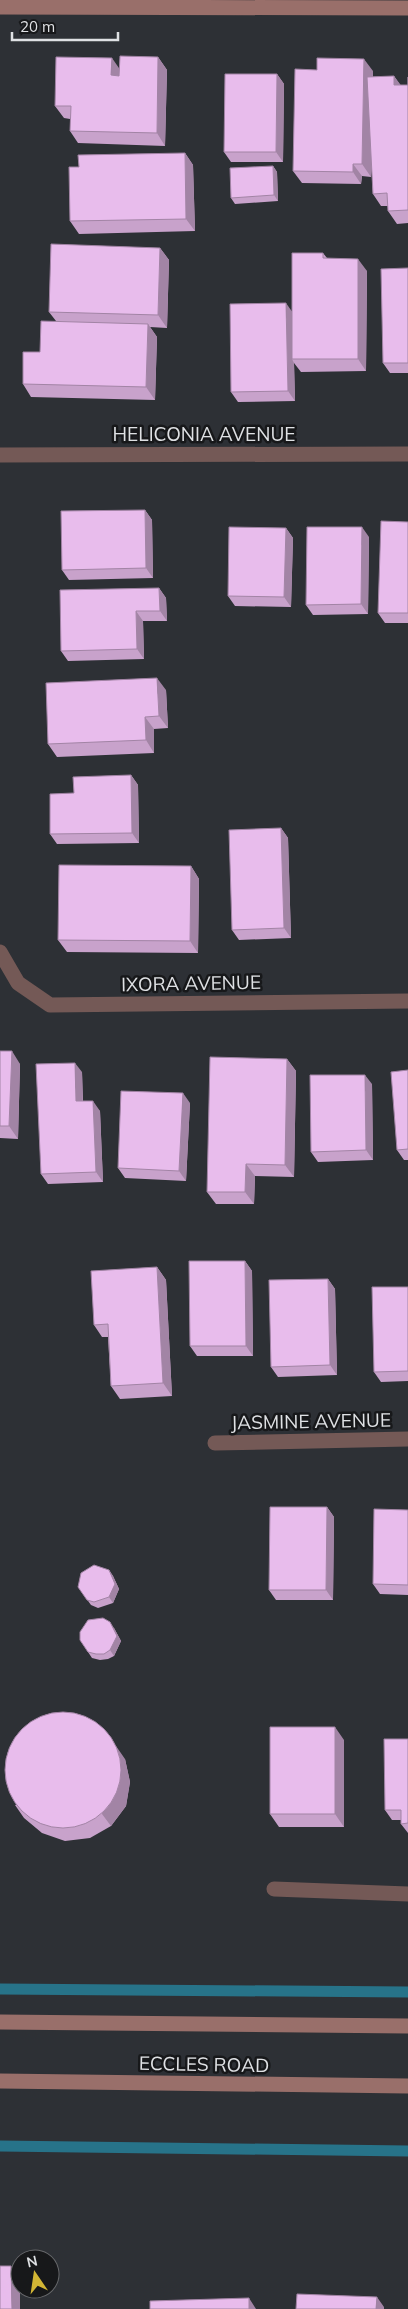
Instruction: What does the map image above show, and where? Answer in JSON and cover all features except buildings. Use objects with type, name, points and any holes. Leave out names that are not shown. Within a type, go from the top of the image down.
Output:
[{"type":"street","points":[[0,7],[408,8]]},
{"type":"street","name":"HELICONIA AVENUE","points":[[0,455],[408,454]]},
{"type":"street","name":"IXORA AVENUE","points":[[0,952],[18,983],[50,1005],[408,1001]]},
{"type":"street","name":"JASMINE AVENUE","points":[[215,1443],[408,1439]]},
{"type":"street","points":[[274,1889],[408,1894]]},
{"type":"street","name":"ECCLES ROAD","points":[[0,2022],[408,2026]]},
{"type":"street","name":"ECCLES ROAD","points":[[0,2081],[408,2086]]},
{"type":"waterway","points":[[0,1989],[408,1992]]},
{"type":"waterway","points":[[0,2146],[408,2151]]}]
